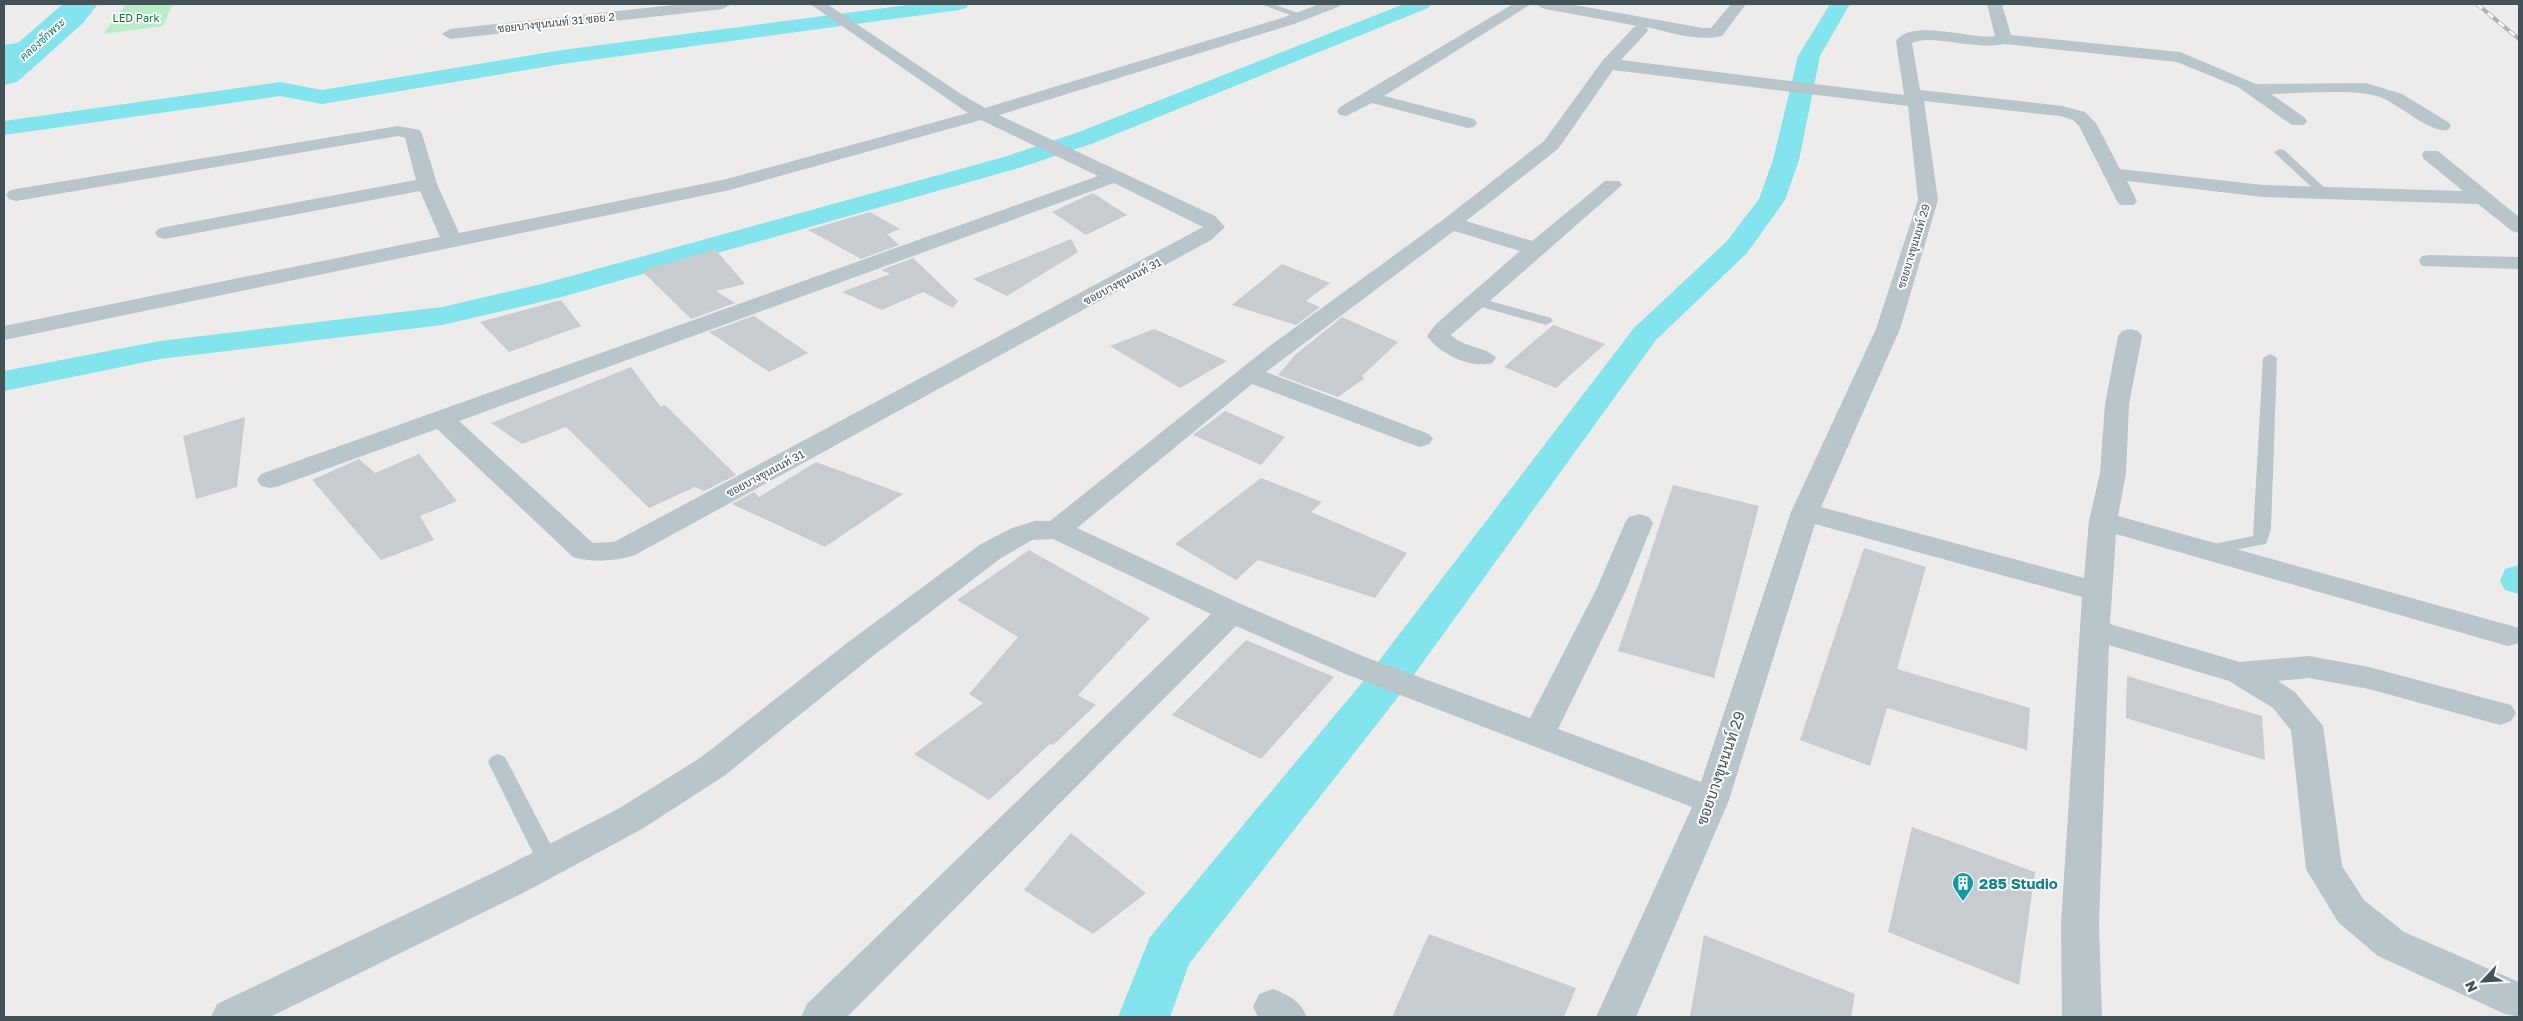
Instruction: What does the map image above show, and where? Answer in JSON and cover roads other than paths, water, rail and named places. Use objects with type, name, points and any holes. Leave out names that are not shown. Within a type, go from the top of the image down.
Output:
[{"type":"street","name":"ซอยบางขุนนนท์ 31 ซอย 2","points":[[450,34],[722,4]]},
{"type":"street","name":"ซอยบางขุนนนท์ 31","points":[[443,420],[583,550],[606,554],[623,549],[1204,236],[1215,227],[1208,220],[983,114],[955,98],[817,4]]},
{"type":"street","points":[[4,333],[730,184],[983,114],[1301,16],[1333,4]]},
{"type":"street","points":[[1346,111],[1522,4]]},
{"type":"street","points":[[1545,4],[1703,33],[1716,33],[1739,4]]},
{"type":"street","points":[[1995,4],[2004,38],[2180,57],[2244,83],[2298,121]]},
{"type":"street","points":[[1057,530],[1249,374],[1451,223],[1551,145],[1609,64],[1640,30]]},
{"type":"street","name":"ซอยบางขุนนนท์ 29","points":[[1616,1017],[1712,800],[1805,512],[1888,329],[1928,200],[1904,41],[1906,38],[1918,35],[1991,42],[2004,38]]},
{"type":"street","points":[[1609,64],[1914,98],[2062,111],[2079,116],[2087,123],[2127,201]]},
{"type":"street","points":[[2252,89],[2366,88],[2380,90],[2392,94],[2442,126]]},
{"type":"street","points":[[1370,97],[1468,123]]},
{"type":"street","points":[[16,195],[398,131],[412,134],[427,184],[453,242]]},
{"type":"street","points":[[2431,155],[2519,227]]},
{"type":"street","points":[[2114,174],[2263,191],[2485,198]]},
{"type":"street","points":[[270,480],[443,420],[1116,176]]},
{"type":"street","points":[[165,233],[427,184]]},
{"type":"street","points":[[1484,358],[1451,348],[1439,336],[1444,329],[1535,249],[1612,185]]},
{"type":"street","points":[[1451,223],[1535,249]]},
{"type":"street","points":[[2430,261],[2519,263]]},
{"type":"street","points":[[2082,1017],[2080,924],[2094,630],[2103,521],[2113,473],[2117,404],[2130,336]]},
{"type":"street","points":[[1249,374],[1420,439]]},
{"type":"street","points":[[1805,512],[2098,592]]},
{"type":"street","points":[[2103,521],[2508,635]]},
{"type":"street","points":[[1539,734],[1611,590],[1639,523]]},
{"type":"street","points":[[231,1017],[510,882],[630,819],[712,767],[858,651],[991,551],[1022,534],[1035,530],[1057,530],[1232,612],[1354,665],[1712,800]]},
{"type":"street","points":[[820,1017],[1232,612]]},
{"type":"street","points":[[2094,630],[2240,673],[2284,700],[2306,726],[2324,869],[2350,911],[2391,944],[2519,1002]]},
{"type":"street","points":[[2240,673],[2309,667],[2369,678],[2500,713]]},
{"type":"lane","points":[[1265,4],[1301,16]]},
{"type":"lane","points":[[2280,152],[2324,193]]},
{"type":"lane","points":[[1476,301],[1546,321]]},
{"type":"lane","points":[[2210,550],[2260,540],[2263,529],[2270,358]]},
{"type":"lane","points":[[498,762],[548,861]]},
{"type":"waterway","name":"คลองชักพระ","points":[[4,74],[71,16],[81,4]]},
{"type":"waterway","points":[[4,128],[280,89],[322,97],[562,57],[959,4]]},
{"type":"waterway","points":[[4,381],[160,350],[442,316],[548,292],[1013,162],[1085,138],[1421,4]]},
{"type":"waterway","points":[[1144,1017],[1168,953],[1380,690],[1645,334],[1737,247],[1772,200],[1786,160],[1809,56],[1840,4]]},
{"type":"waterway","points":[[4,51],[36,46]]},
{"type":"railway","points":[[2477,4],[2519,39]]},
{"type":"place","name":"285 Studio","points":[[1963,902]]},
{"type":"park label","name":"LED Park","points":[[136,17]]}]
